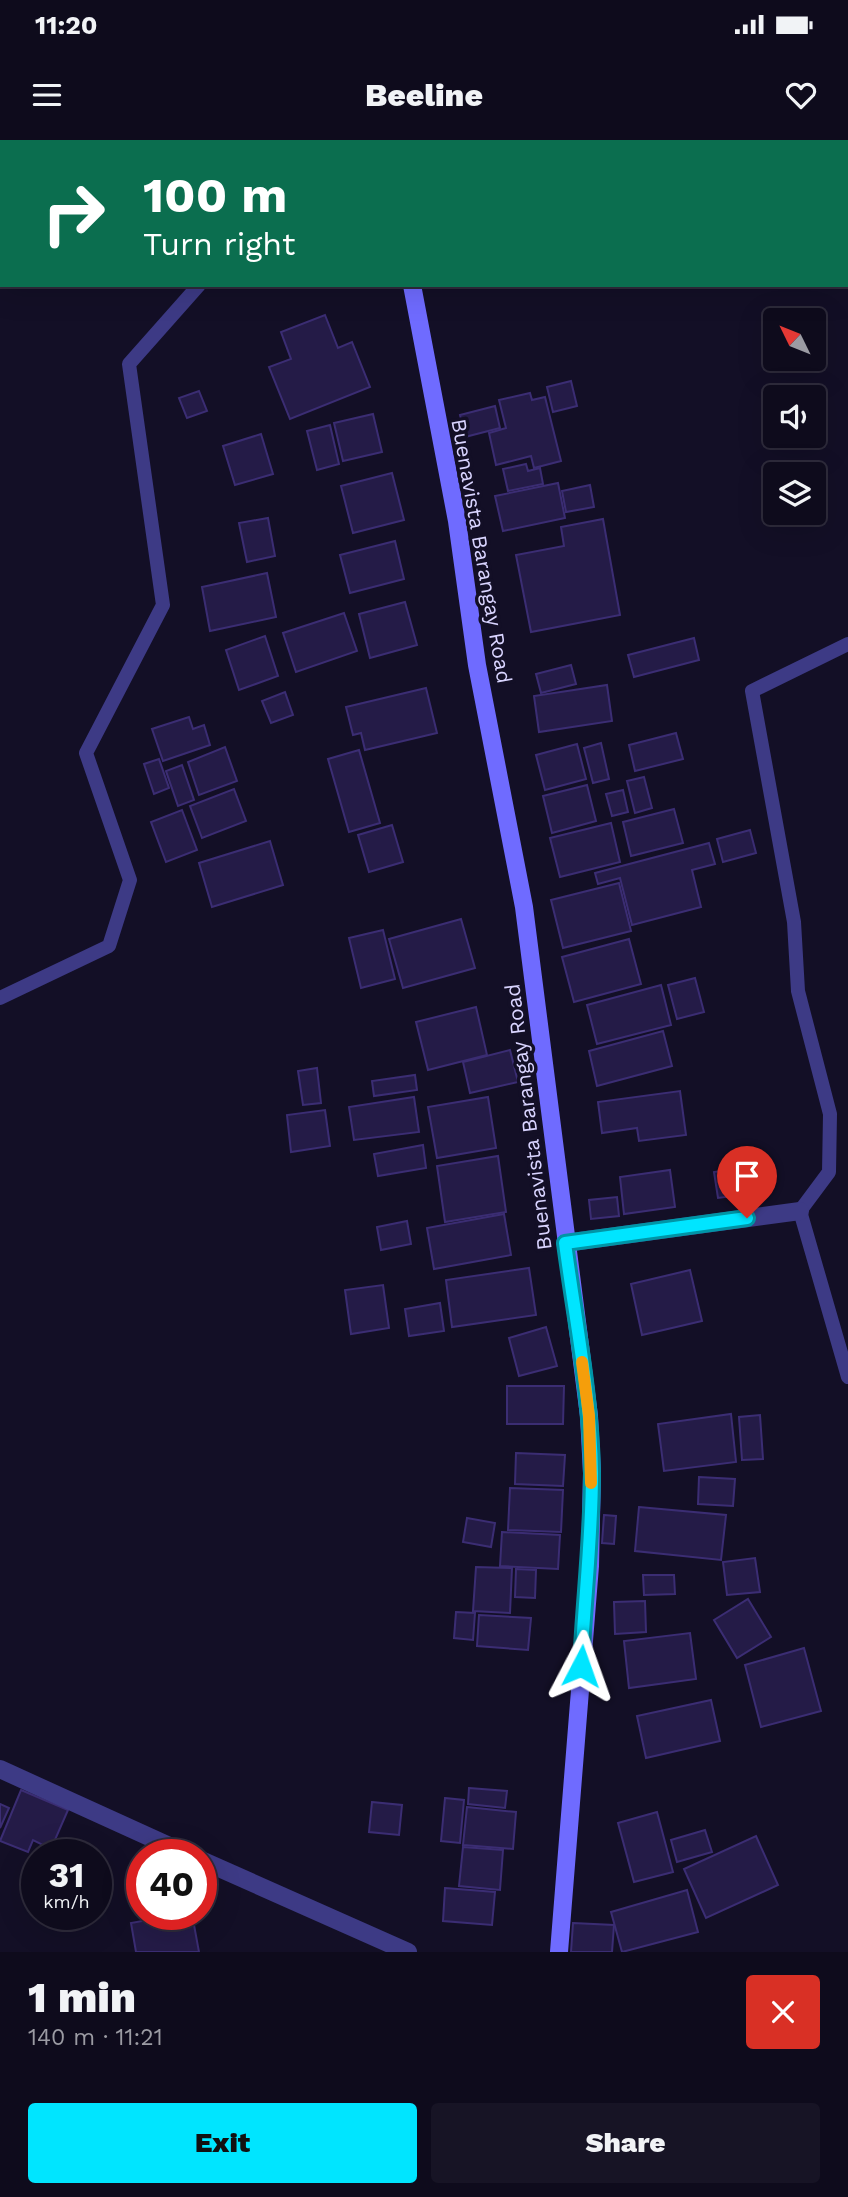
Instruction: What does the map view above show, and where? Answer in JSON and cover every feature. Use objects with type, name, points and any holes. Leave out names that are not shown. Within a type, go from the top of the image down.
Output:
[{"type":"street","name":"Buenavista Barangay Road","points":[[412,287],[436,423],[457,521],[477,665],[524,907],[589,1416],[592,1473],[590,1566],[559,1952]]},
{"type":"street","points":[[565,1243],[800,1211]]},
{"type":"street","points":[[0,1769],[155,1839]]},
{"type":"street","points":[[217,1867],[408,1952]]},
{"type":"lane","points":[[0,998],[108,946],[130,880],[86,753],[163,605],[129,363],[197,287]]},
{"type":"lane","points":[[848,644],[752,691],[794,922],[798,991],[830,1114],[829,1172],[800,1211],[848,1377]]},
{"type":"building","points":[[325,315],[338,348],[352,342],[370,387],[290,419],[269,367],[291,359],[281,332]]},
{"type":"building","points":[[571,381],[577,406],[553,412],[547,387]]},
{"type":"building","points":[[199,391],[207,411],[187,418],[179,398]]},
{"type":"building","points":[[530,393],[532,400],[545,397],[561,461],[534,468],[531,456],[496,465],[489,433],[506,428],[499,400]]},
{"type":"building","points":[[495,406],[500,428],[465,437],[460,415]]},
{"type":"building","points":[[373,414],[382,452],[343,461],[334,423]]},
{"type":"building","points":[[330,425],[339,464],[317,470],[307,431]]},
{"type":"building","points":[[261,434],[273,474],[235,485],[223,446]]},
{"type":"building","points":[[526,464],[528,471],[540,468],[543,484],[508,491],[503,469]]},
{"type":"building","points":[[392,473],[404,520],[353,533],[341,486]]},
{"type":"building","points":[[558,483],[565,518],[503,531],[495,496]]},
{"type":"building","points":[[590,485],[594,507],[566,512],[562,491]]},
{"type":"building","points":[[268,518],[275,556],[247,562],[239,523]]},
{"type":"building","points":[[603,519],[620,615],[531,632],[516,555],[564,546],[561,527]]},
{"type":"building","points":[[395,541],[404,579],[350,593],[340,555]]},
{"type":"building","points":[[267,573],[276,617],[210,631],[202,587]]},
{"type":"building","points":[[405,602],[417,645],[370,658],[359,614]]},
{"type":"building","points":[[344,613],[357,651],[296,672],[283,633]]},
{"type":"building","points":[[265,636],[278,676],[239,690],[226,650]]},
{"type":"building","points":[[694,638],[699,660],[634,677],[628,655]]},
{"type":"building","points":[[571,665],[576,684],[541,693],[536,674]]},
{"type":"building","points":[[607,685],[612,721],[539,732],[534,696]]},
{"type":"building","points":[[426,688],[437,733],[365,750],[361,733],[353,735],[346,707]]},
{"type":"building","points":[[285,692],[293,715],[271,723],[262,701]]},
{"type":"building","points":[[189,717],[193,729],[204,725],[210,745],[163,761],[152,729]]},
{"type":"building","points":[[676,733],[683,759],[635,771],[629,745]]},
{"type":"building","points":[[601,743],[609,779],[593,783],[584,748]]},
{"type":"building","points":[[577,744],[586,779],[545,790],[536,755]]},
{"type":"building","points":[[225,747],[237,781],[199,795],[188,762]]},
{"type":"building","points":[[359,750],[380,823],[349,832],[328,759]]},
{"type":"building","points":[[159,759],[169,788],[154,794],[144,764]]},
{"type":"building","points":[[182,765],[194,800],[178,806],[166,771]]},
{"type":"building","points":[[644,777],[652,808],[635,813],[627,781]]},
{"type":"building","points":[[587,785],[596,821],[552,833],[543,796]]},
{"type":"building","points":[[234,789],[246,821],[202,838],[190,806]]},
{"type":"building","points":[[623,790],[628,812],[612,816],[606,794]]},
{"type":"building","points":[[674,809],[683,843],[631,856],[623,822]]},
{"type":"building","points":[[182,810],[197,850],[166,862],[151,822]]},
{"type":"building","points":[[611,823],[620,862],[560,877],[550,838]]},
{"type":"building","points":[[392,825],[403,862],[369,872],[358,835]]},
{"type":"building","points":[[750,830],[756,853],[723,862],[717,839]]},
{"type":"building","points":[[270,841],[283,885],[212,907],[199,863]]},
{"type":"building","points":[[709,843],[715,864],[692,870],[701,907],[632,925],[620,878],[598,884],[595,873]]},
{"type":"building","points":[[619,883],[631,931],[563,948],[551,900]]},
{"type":"building","points":[[461,919],[475,968],[403,988],[389,939]]},
{"type":"building","points":[[383,930],[395,979],[361,988],[349,938]]},
{"type":"building","points":[[629,939],[641,984],[574,1002],[562,957]]},
{"type":"building","points":[[695,978],[704,1012],[677,1019],[668,985]]},
{"type":"building","points":[[661,985],[671,1025],[597,1044],[587,1005]]},
{"type":"building","points":[[476,1007],[487,1055],[428,1070],[416,1022]]},
{"type":"building","points":[[663,1031],[672,1066],[597,1086],[589,1051]]},
{"type":"building","points":[[510,1050],[518,1082],[470,1093],[463,1062]]},
{"type":"building","points":[[317,1068],[321,1103],[303,1105],[298,1071]]},
{"type":"building","points":[[415,1075],[417,1090],[374,1096],[372,1081]]},
{"type":"building","points":[[680,1091],[686,1135],[639,1141],[637,1128],[602,1133],[598,1102]]},
{"type":"building","points":[[414,1097],[419,1132],[354,1140],[349,1107]]},
{"type":"building","points":[[488,1097],[496,1148],[437,1158],[428,1107]]},
{"type":"building","points":[[325,1110],[330,1146],[291,1152],[287,1115]]},
{"type":"building","points":[[423,1145],[426,1168],[378,1176],[374,1154]]},
{"type":"building","points":[[498,1156],[506,1212],[445,1222],[437,1166]]},
{"type":"building","points":[[753,1166],[757,1193],[718,1198],[714,1172]]},
{"type":"building","points":[[670,1170],[675,1207],[624,1214],[620,1177]]},
{"type":"building","points":[[617,1197],[619,1216],[591,1219],[589,1200]]},
{"type":"building","points":[[504,1214],[511,1255],[434,1269],[427,1228]]},
{"type":"building","points":[[407,1221],[411,1244],[381,1250],[377,1227]]},
{"type":"building","points":[[529,1268],[536,1315],[452,1327],[446,1280]]},
{"type":"building","points":[[690,1270],[702,1321],[642,1335],[631,1284]]},
{"type":"building","points":[[383,1285],[389,1328],[351,1334],[345,1290]]},
{"type":"building","points":[[440,1303],[444,1331],[409,1336],[405,1309]]},
{"type":"building","points":[[546,1327],[557,1366],[519,1376],[509,1338]]},
{"type":"building","points":[[507,1386],[564,1386],[563,1424],[507,1424]]},
{"type":"building","points":[[731,1414],[736,1462],[664,1471],[658,1424]]},
{"type":"building","points":[[760,1415],[763,1459],[742,1460],[739,1417]]},
{"type":"building","points":[[516,1453],[565,1455],[563,1486],[515,1484]]},
{"type":"building","points":[[699,1477],[735,1479],[733,1506],[698,1504]]},
{"type":"building","points":[[510,1488],[563,1490],[561,1532],[508,1530]]},
{"type":"building","points":[[639,1507],[726,1515],[721,1560],[635,1551]]},
{"type":"building","points":[[604,1515],[616,1516],[614,1544],[602,1543]]},
{"type":"building","points":[[467,1518],[495,1523],[491,1547],[463,1542]]},
{"type":"building","points":[[502,1532],[560,1535],[558,1569],[500,1566]]},
{"type":"building","points":[[755,1558],[760,1592],[727,1595],[723,1562]]},
{"type":"building","points":[[476,1567],[512,1568],[510,1613],[473,1611]]},
{"type":"building","points":[[516,1569],[536,1570],[535,1598],[515,1597]]},
{"type":"building","points":[[643,1575],[674,1575],[675,1594],[644,1595]]},
{"type":"building","points":[[748,1599],[771,1637],[737,1658],[714,1620]]},
{"type":"building","points":[[645,1601],[646,1632],[615,1634],[614,1602]]},
{"type":"building","points":[[456,1612],[475,1613],[473,1640],[454,1638]]},
{"type":"building","points":[[479,1615],[531,1618],[528,1650],[477,1646]]},
{"type":"building","points":[[690,1633],[696,1679],[629,1688],[624,1641]]},
{"type":"building","points":[[804,1648],[821,1711],[761,1727],[745,1665]]},
{"type":"building","points":[[711,1700],[720,1741],[646,1758],[637,1716]]},
{"type":"building","points":[[469,1788],[507,1791],[505,1808],[468,1804]]},
{"type":"building","points":[[21,1790],[68,1810],[55,1839],[21,1839],[21,1849],[0,1841]]},
{"type":"building","points":[[445,1798],[464,1800],[460,1843],[441,1841]]},
{"type":"building","points":[[372,1802],[402,1805],[399,1835],[369,1832]]},
{"type":"building","points":[[0,1804],[9,1808],[0,1828]]},
{"type":"building","points":[[467,1807],[516,1812],[513,1849],[463,1845]]},
{"type":"building","points":[[657,1812],[673,1872],[634,1882],[618,1823]]},
{"type":"building","points":[[705,1830],[712,1852],[677,1862],[671,1840]]},
{"type":"building","points":[[756,1836],[778,1885],[706,1918],[684,1869]]},
{"type":"building","points":[[463,1847],[503,1850],[500,1890],[459,1886]]},
{"type":"building","points":[[445,1888],[495,1892],[492,1925],[443,1921]]},
{"type":"building","points":[[687,1890],[698,1932],[622,1952],[611,1912]]},
{"type":"building","points":[[573,1923],[614,1925],[612,1952],[571,1952]]},
{"type":"building","points":[[132,1930],[195,1930],[199,1952],[136,1952]]},
{"type":"slow traffic","points":[[582,1362],[589,1416],[591,1483]]},
{"type":"route","points":[[581,1666],[590,1566],[592,1473],[589,1416],[565,1243],[747,1218]]}]
